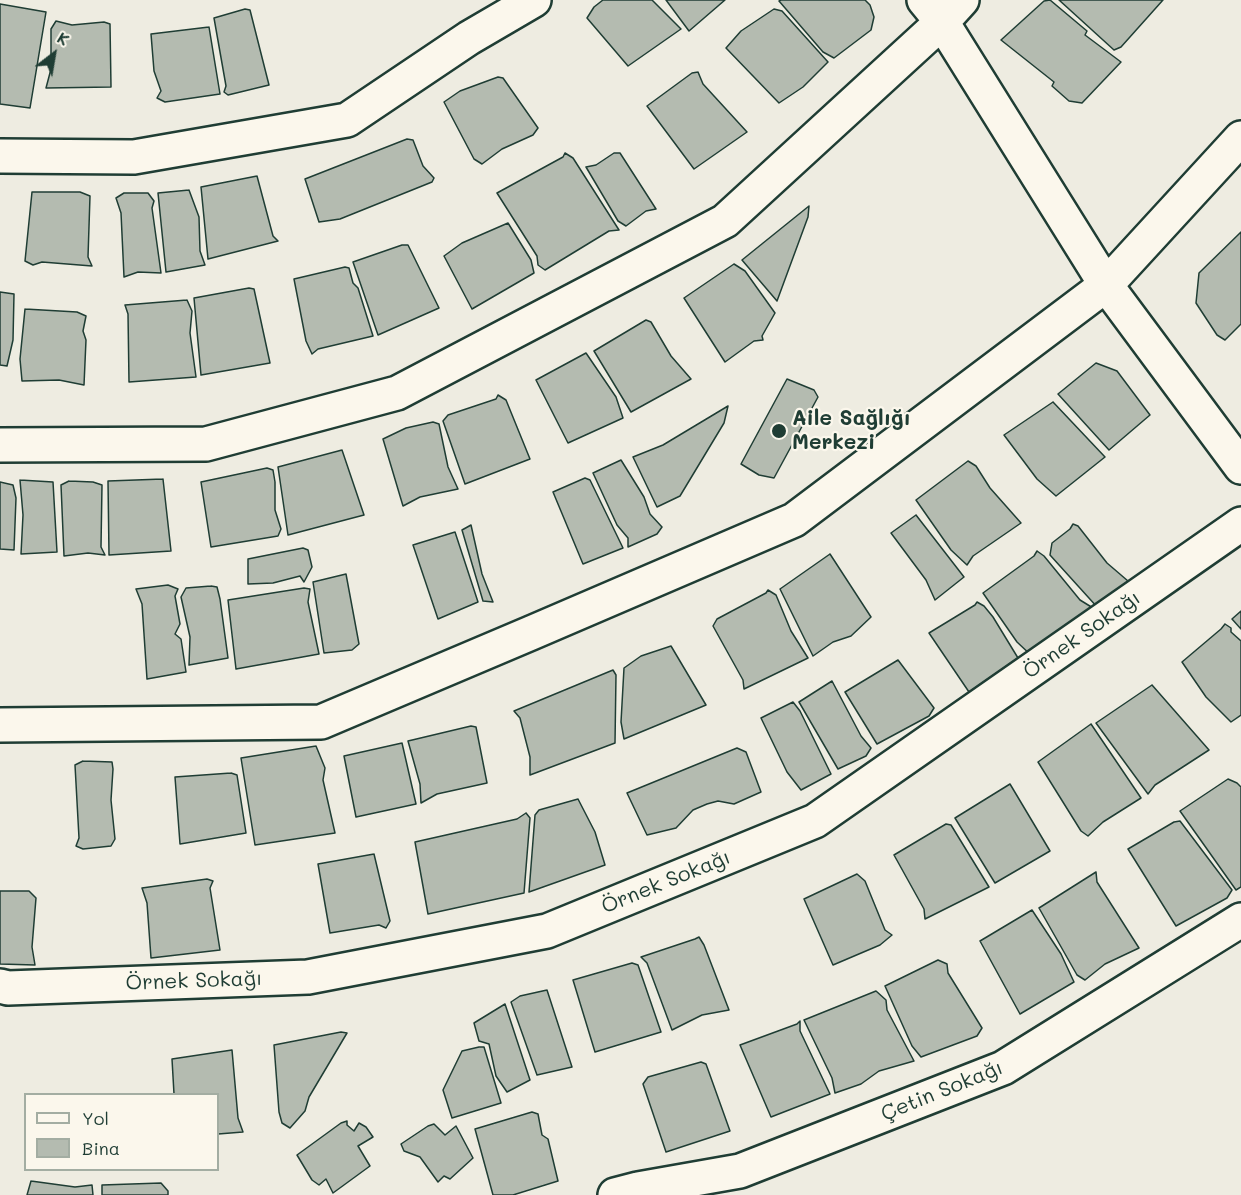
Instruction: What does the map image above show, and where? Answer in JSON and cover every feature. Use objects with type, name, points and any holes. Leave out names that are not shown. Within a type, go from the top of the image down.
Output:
[{"type":"street","points":[[0,156],[134,157],[347,120],[469,38],[534,0]]},
{"type":"street","points":[[0,445],[206,444],[397,393],[725,221],[943,7],[1106,285],[1241,467]]},
{"type":"street","points":[[0,725],[321,722],[794,520],[1106,285],[1241,138]]},
{"type":"street","name":"Örnek Sokağı","points":[[0,986],[8,988],[308,977],[547,931],[815,821],[1241,524]]},
{"type":"street","name":"Çetin Sokağı","points":[[615,1195],[740,1170],[1003,1068],[1241,920]]},
{"type":"building","points":[[603,0],[652,0],[681,29],[628,66],[587,18],[594,7]]},
{"type":"building","points":[[666,0],[725,0],[689,31]]},
{"type":"building","points":[[865,0],[870,5],[874,17],[871,30],[834,58],[823,52],[779,1]]},
{"type":"building","points":[[1050,0],[1087,31],[1085,35],[1121,62],[1082,103],[1069,101],[1052,86],[1054,82],[1001,40],[1044,1]]},
{"type":"building","points":[[1059,0],[1163,0],[1121,47],[1114,50]]},
{"type":"building","points":[[0,4],[46,12],[30,108],[0,104]]},
{"type":"building","points":[[245,9],[250,10],[269,85],[228,95],[224,92],[226,86],[214,18]]},
{"type":"building","points":[[774,9],[782,11],[828,62],[803,87],[779,103],[726,48],[741,31]]},
{"type":"building","points":[[56,21],[72,25],[104,22],[110,24],[111,87],[46,88],[51,69],[51,29]]},
{"type":"building","points":[[209,27],[220,94],[165,102],[157,98],[161,91],[154,71],[151,34]]},
{"type":"building","points":[[698,72],[703,84],[747,132],[694,169],[647,106],[692,73]]},
{"type":"building","points":[[498,77],[503,78],[538,128],[533,135],[502,149],[482,164],[474,159],[444,102],[460,91]]},
{"type":"building","points":[[407,139],[413,140],[423,166],[434,178],[432,182],[340,219],[319,222],[305,179]]},
{"type":"building","points":[[565,153],[573,158],[619,230],[609,231],[545,270],[538,265],[537,256],[497,193],[563,157]]},
{"type":"building","points":[[614,153],[620,153],[656,209],[646,211],[626,226],[618,221],[586,167],[596,165]]},
{"type":"building","points":[[257,176],[273,236],[278,241],[208,259],[201,187]]},
{"type":"building","points":[[189,190],[199,217],[200,251],[205,265],[166,272],[158,193]]},
{"type":"building","points":[[32,192],[80,192],[90,196],[88,257],[92,266],[42,262],[33,265],[25,261]]},
{"type":"building","points":[[124,193],[148,193],[154,201],[152,208],[161,273],[138,272],[124,277],[121,213],[116,198]]},
{"type":"building","points":[[809,206],[808,217],[777,301],[742,260]]},
{"type":"building","points":[[508,223],[531,260],[534,273],[472,309],[444,256],[462,243]]},
{"type":"building","points":[[1241,232],[1241,324],[1225,340],[1217,335],[1196,303],[1199,273]]},
{"type":"building","points":[[408,245],[439,308],[378,335],[353,262]]},
{"type":"building","points":[[734,264],[745,271],[775,313],[762,336],[763,340],[754,341],[725,362],[684,298]]},
{"type":"building","points":[[349,268],[353,283],[358,288],[373,336],[318,349],[312,354],[306,341],[294,279]]},
{"type":"building","points":[[254,289],[270,363],[201,375],[194,298]]},
{"type":"building","points":[[0,292],[14,294],[13,340],[7,366],[0,365]]},
{"type":"building","points":[[187,300],[192,311],[190,333],[196,377],[129,382],[128,314],[125,305]]},
{"type":"building","points":[[25,309],[77,312],[86,316],[83,331],[86,340],[84,385],[59,380],[22,381],[20,359]]},
{"type":"building","points":[[646,320],[651,322],[671,356],[691,379],[631,412],[594,351]]},
{"type":"building","points":[[586,353],[616,397],[623,418],[568,443],[536,380]]},
{"type":"building","points":[[1096,363],[1117,371],[1150,415],[1109,450],[1058,394]]},
{"type":"building","name":"Aile Sağlığı Merkezi","points":[[787,379],[814,390],[818,397],[774,478],[759,475],[741,464]]},
{"type":"building","points":[[498,395],[506,400],[530,459],[465,484],[443,421],[448,415],[496,399]]},
{"type":"building","points":[[1053,402],[1105,457],[1056,496],[1037,479],[1004,435]]},
{"type":"building","points":[[728,406],[724,423],[680,496],[657,507],[633,457],[663,445]]},
{"type":"building","points":[[433,422],[439,424],[448,467],[458,489],[420,497],[403,506],[383,439],[406,428]]},
{"type":"building","points":[[342,450],[364,515],[288,535],[278,467]]},
{"type":"building","points":[[621,460],[644,497],[650,514],[662,527],[657,534],[628,547],[628,538],[617,525],[593,473]]},
{"type":"building","points":[[968,461],[976,466],[990,488],[1021,523],[973,556],[967,565],[951,550],[916,500]]},
{"type":"building","points":[[267,468],[273,470],[275,482],[275,510],[281,529],[278,536],[211,547],[201,482]]},
{"type":"building","points":[[585,478],[590,480],[623,548],[583,564],[553,492]]},
{"type":"building","points":[[163,479],[171,551],[109,555],[108,481]]},
{"type":"building","points":[[20,480],[53,482],[57,552],[21,554],[23,515]]},
{"type":"building","points":[[69,481],[93,482],[102,485],[101,547],[105,555],[88,553],[64,556],[61,485]]},
{"type":"building","points":[[0,482],[13,485],[16,498],[14,550],[0,549]]},
{"type":"building","points":[[916,515],[964,577],[935,600],[926,580],[891,533]]},
{"type":"building","points":[[1073,524],[1078,526],[1107,563],[1128,581],[1098,608],[1050,555],[1052,543]]},
{"type":"building","points":[[471,525],[482,574],[493,602],[483,601],[462,530]]},
{"type":"building","points":[[455,532],[478,602],[438,619],[413,545]]},
{"type":"building","points":[[303,548],[308,550],[312,567],[304,582],[300,576],[273,583],[248,584],[248,559]]},
{"type":"building","points":[[1037,551],[1044,556],[1080,600],[1093,608],[1034,658],[1017,642],[983,593],[1034,556]]},
{"type":"building","points":[[830,554],[871,617],[851,636],[833,642],[813,656],[780,589]]},
{"type":"building","points":[[346,574],[359,644],[352,650],[324,653],[313,582]]},
{"type":"building","points":[[168,585],[178,589],[175,596],[180,624],[175,634],[181,639],[186,672],[147,679],[142,604],[136,589]]},
{"type":"building","points":[[217,587],[220,599],[228,658],[189,665],[190,637],[181,597],[186,588]]},
{"type":"building","points":[[310,589],[308,602],[319,654],[236,669],[228,600]]},
{"type":"building","points":[[768,590],[776,595],[791,631],[808,658],[744,689],[743,680],[713,626],[717,619]]},
{"type":"building","points":[[977,602],[984,606],[993,617],[1018,658],[969,692],[929,633]]},
{"type":"building","points":[[1241,611],[1241,629],[1232,619]]},
{"type":"building","points":[[1225,624],[1241,641],[1241,715],[1231,722],[1206,697],[1182,662]]},
{"type":"building","points":[[671,646],[706,705],[624,739],[621,722],[624,668],[641,656]]},
{"type":"building","points":[[898,660],[934,708],[929,716],[877,744],[845,692]]},
{"type":"building","points":[[613,670],[616,675],[615,743],[530,775],[530,757],[520,718],[514,711]]},
{"type":"building","points":[[832,681],[861,736],[871,748],[866,756],[838,769],[799,702]]},
{"type":"building","points":[[1152,685],[1209,750],[1155,785],[1148,794],[1096,723]]},
{"type":"building","points":[[793,702],[800,711],[831,774],[801,790],[787,772],[761,718]]},
{"type":"building","points":[[1091,724],[1141,798],[1103,822],[1088,836],[1081,831],[1038,762]]},
{"type":"building","points":[[471,726],[476,727],[487,783],[437,794],[421,803],[420,784],[408,741]]},
{"type":"building","points":[[402,743],[416,804],[356,817],[344,756]]},
{"type":"building","points":[[316,746],[325,768],[323,780],[335,833],[255,845],[241,758]]},
{"type":"building","points":[[737,748],[746,752],[761,792],[734,804],[718,801],[707,804],[693,810],[676,828],[647,835],[627,793]]},
{"type":"building","points":[[83,761],[112,762],[111,800],[115,839],[111,846],[83,849],[76,846],[79,838],[75,765]]},
{"type":"building","points":[[231,773],[237,775],[246,833],[180,844],[175,777]]},
{"type":"building","points":[[1228,779],[1241,787],[1241,887],[1236,890],[1180,811]]},
{"type":"building","points":[[1010,784],[1050,851],[995,883],[955,818]]},
{"type":"building","points":[[578,799],[595,832],[605,865],[529,892],[535,815],[539,810]]},
{"type":"building","points":[[526,813],[530,818],[524,893],[428,914],[415,842],[517,819]]},
{"type":"building","points":[[1180,821],[1232,890],[1227,898],[1176,926],[1128,849],[1174,822]]},
{"type":"building","points":[[946,824],[951,825],[989,887],[925,919],[924,909],[894,855]]},
{"type":"building","points":[[374,854],[390,921],[386,928],[379,925],[330,933],[318,864]]},
{"type":"building","points":[[1096,872],[1097,882],[1139,948],[1105,964],[1085,980],[1077,975],[1039,908]]},
{"type":"building","points":[[857,874],[865,881],[885,930],[892,935],[880,945],[833,965],[804,899]]},
{"type":"building","points":[[207,879],[213,881],[210,888],[220,950],[151,958],[147,903],[142,888]]},
{"type":"building","points":[[0,891],[29,891],[36,898],[32,947],[35,965],[0,964]]},
{"type":"building","points":[[1032,910],[1061,954],[1074,982],[1020,1014],[980,941]]},
{"type":"building","points":[[699,937],[729,1010],[702,1015],[672,1030],[647,963],[641,957]]},
{"type":"building","points":[[938,960],[947,964],[948,973],[982,1028],[977,1036],[921,1057],[912,1046],[885,986]]},
{"type":"building","points":[[632,963],[638,965],[661,1032],[595,1052],[573,980]]},
{"type":"building","points":[[547,990],[572,1067],[537,1075],[511,1002],[520,996]]},
{"type":"building","points":[[876,991],[886,1000],[887,1010],[914,1061],[879,1071],[861,1084],[835,1093],[832,1078],[804,1020]]},
{"type":"building","points":[[505,1004],[530,1080],[507,1092],[496,1076],[489,1044],[479,1041],[474,1023]]},
{"type":"building","points":[[800,1021],[800,1031],[830,1094],[771,1117],[740,1045]]},
{"type":"building","points":[[341,1032],[347,1033],[309,1097],[305,1111],[290,1128],[282,1123],[279,1112],[274,1045]]},
{"type":"building","points":[[484,1047],[501,1103],[452,1118],[443,1090],[462,1051]]},
{"type":"building","points":[[232,1050],[238,1118],[243,1132],[219,1134],[219,1093],[174,1093],[172,1059]]},
{"type":"building","points":[[701,1062],[706,1064],[730,1131],[666,1152],[643,1084],[648,1077]]},
{"type":"building","points":[[532,1112],[538,1114],[542,1135],[548,1139],[558,1181],[513,1195],[493,1195],[475,1129]]},
{"type":"building","points":[[347,1121],[347,1125],[354,1131],[359,1123],[366,1127],[373,1137],[358,1146],[370,1166],[333,1193],[326,1179],[319,1185],[312,1180],[297,1155]]},
{"type":"building","points":[[434,1124],[445,1135],[456,1126],[473,1158],[450,1179],[444,1176],[438,1182],[420,1157],[404,1151],[401,1144]]},
{"type":"building","points":[[31,1181],[75,1187],[92,1185],[93,1195],[27,1195]]},
{"type":"building","points":[[161,1183],[168,1191],[168,1195],[102,1195],[102,1185]]},
{"type":"place","name":"Aile Sağlığı Merkezi","points":[[779,431]]}]
